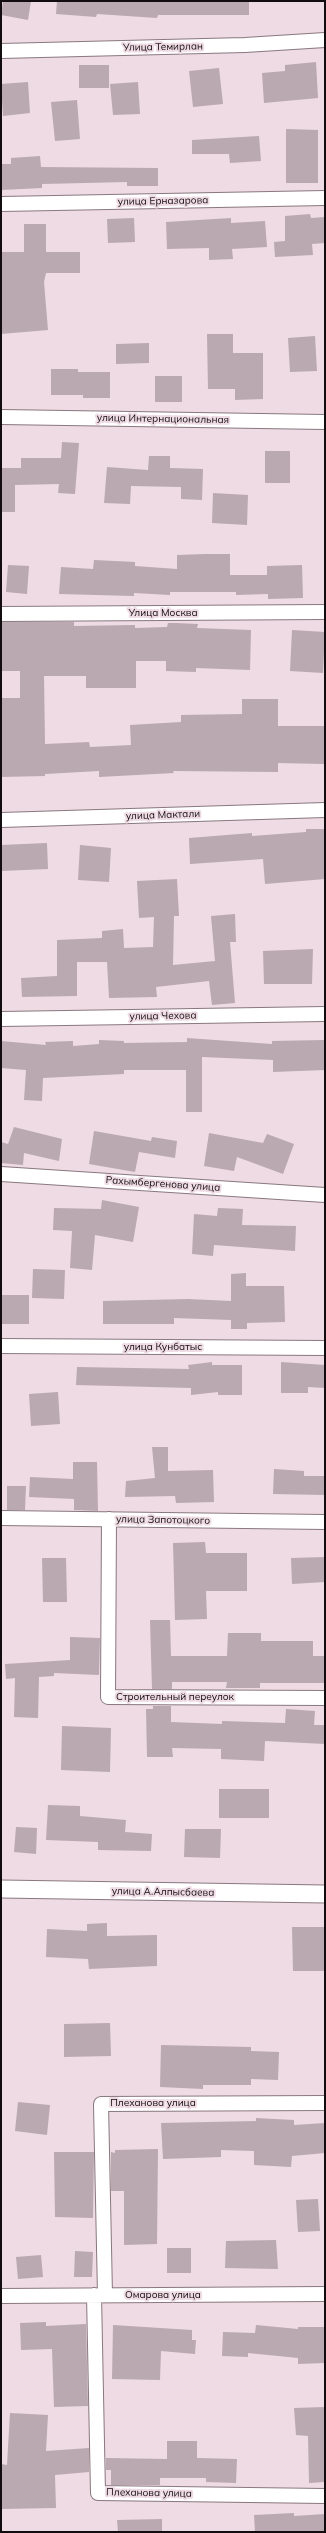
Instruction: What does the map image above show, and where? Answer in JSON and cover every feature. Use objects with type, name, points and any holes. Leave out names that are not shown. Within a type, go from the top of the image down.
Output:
[{"type":"street","name":"Улица Темирлан","points":[[1,51],[245,45],[325,40]]},
{"type":"street","name":"улица Ерназарова","points":[[1,204],[325,198]]},
{"type":"street","name":"улица Интернациональная","points":[[1,417],[325,422]]},
{"type":"street","name":"Улица Москва","points":[[1,614],[325,612]]},
{"type":"street","name":"улица Мактали","points":[[1,820],[325,810]]},
{"type":"street","name":"улица Чехова","points":[[1,1019],[325,1014]]},
{"type":"street","name":"Рахымбергенова улица","points":[[1,1174],[325,1195]]},
{"type":"street","name":"улица Кунбатыс","points":[[1,1346],[325,1348]]},
{"type":"street","name":"улица Запотоцкого","points":[[1,1518],[325,1522]]},
{"type":"street","name":"Строительный переулок","points":[[109,1519],[108,1697],[325,1698]]},
{"type":"street","name":"улица А.Алпысбаева","points":[[1,1889],[325,1894]]},
{"type":"street","name":"Плеханова улица","points":[[325,2103],[101,2104],[98,2493],[325,2496]]},
{"type":"street","name":"Омарова улица","points":[[1,2296],[325,2294]]},
{"type":"building","points":[[3,1],[31,1],[28,20],[1,15]]},
{"type":"building","points":[[57,1],[249,1],[249,15],[158,15],[157,18],[97,14],[96,17],[56,14]]},
{"type":"building","points":[[316,62],[318,98],[264,103],[262,73],[285,71],[285,65]]},
{"type":"building","points":[[79,65],[109,65],[109,88],[79,88]]},
{"type":"building","points":[[219,68],[223,104],[193,107],[189,71]]},
{"type":"building","points":[[28,82],[30,113],[3,116],[1,84]]},
{"type":"building","points":[[138,82],[140,114],[113,115],[110,84]]},
{"type":"building","points":[[77,100],[80,139],[55,141],[51,102]]},
{"type":"building","points":[[286,129],[318,130],[318,183],[286,183]]},
{"type":"building","points":[[259,136],[261,161],[230,163],[229,154],[192,154],[192,140]]},
{"type":"building","points":[[40,156],[41,167],[158,168],[158,186],[127,186],[127,182],[42,184],[42,188],[1,190],[1,164],[11,164],[11,158]]},
{"type":"building","points":[[310,214],[311,218],[325,217],[325,243],[312,244],[313,255],[275,257],[274,242],[285,241],[285,216]]},
{"type":"building","points":[[134,218],[135,242],[108,243],[107,219]]},
{"type":"building","points":[[231,218],[231,223],[265,221],[267,247],[232,249],[233,259],[209,260],[209,248],[167,249],[166,222]]},
{"type":"building","points":[[24,224],[46,224],[46,252],[80,252],[80,273],[46,273],[44,282],[48,330],[1,334],[1,252],[24,252]]},
{"type":"building","points":[[207,334],[233,334],[233,353],[263,353],[263,399],[235,400],[235,389],[208,389]]},
{"type":"building","points":[[315,336],[317,371],[290,372],[288,338]]},
{"type":"building","points":[[149,343],[149,363],[116,364],[116,344]]},
{"type":"building","points":[[51,369],[78,369],[78,372],[110,372],[110,398],[83,398],[83,395],[51,395]]},
{"type":"building","points":[[155,376],[182,376],[182,402],[155,402]]},
{"type":"building","points":[[62,442],[79,443],[75,494],[58,493],[59,484],[15,485],[15,512],[1,512],[1,468],[21,468],[21,458],[61,458]]},
{"type":"building","points":[[265,451],[290,451],[290,483],[265,483]]},
{"type":"building","points":[[149,456],[170,456],[170,468],[203,469],[202,500],[181,499],[181,487],[131,486],[130,504],[104,503],[107,467],[148,470]]},
{"type":"building","points":[[213,493],[248,495],[247,525],[212,523]]},
{"type":"building","points":[[230,554],[230,575],[267,575],[267,566],[302,565],[303,598],[268,599],[268,594],[236,595],[236,592],[170,592],[170,595],[134,593],[134,596],[59,594],[61,567],[93,569],[94,560],[135,562],[135,566],[177,569],[177,555]]},
{"type":"building","points":[[8,565],[29,566],[27,594],[6,592]]},
{"type":"building","points":[[1,622],[74,622],[74,626],[135,625],[135,628],[167,627],[168,623],[176,623],[198,624],[197,628],[251,630],[250,670],[196,668],[196,672],[166,671],[166,661],[136,661],[136,688],[86,688],[86,676],[44,676],[45,744],[89,742],[90,747],[131,745],[130,725],[181,722],[181,715],[242,714],[242,699],[278,699],[278,726],[324,726],[324,764],[278,763],[278,772],[173,771],[174,773],[99,777],[99,771],[45,774],[45,776],[1,777],[1,698],[20,698],[20,671],[1,671]]},
{"type":"building","points":[[292,630],[325,632],[323,673],[290,671]]},
{"type":"building","points":[[306,829],[325,829],[325,879],[265,884],[263,859],[190,864],[189,838],[252,833],[252,836],[306,832]]},
{"type":"building","points":[[47,843],[48,869],[1,871],[1,845]]},
{"type":"building","points":[[80,845],[111,848],[109,882],[78,880]]},
{"type":"building","points":[[177,879],[179,916],[174,916],[173,965],[215,961],[211,916],[235,914],[236,942],[230,942],[235,1003],[212,1005],[209,981],[156,987],[157,997],[109,998],[107,962],[77,962],[77,996],[22,997],[21,978],[57,976],[57,940],[102,938],[102,931],[123,929],[124,948],[153,947],[154,917],[139,918],[137,881]]},
{"type":"building","points":[[313,949],[312,984],[264,984],[263,951]]},
{"type":"building","points":[[187,1038],[272,1044],[272,1041],[325,1040],[325,1070],[273,1072],[273,1060],[202,1057],[202,1112],[186,1112],[186,1070],[124,1070],[124,1074],[43,1078],[42,1101],[24,1100],[26,1070],[1,1068],[1,1041],[46,1045],[45,1042],[73,1041],[73,1046],[99,1044],[99,1040],[124,1041],[124,1043],[187,1042]]},
{"type":"building","points":[[14,1127],[62,1139],[59,1161],[24,1153],[23,1165],[1,1163],[1,1142],[8,1144]]},
{"type":"building","points":[[94,1131],[151,1141],[152,1137],[177,1141],[175,1158],[139,1152],[135,1172],[89,1164]]},
{"type":"building","points":[[209,1133],[263,1143],[267,1134],[294,1144],[283,1174],[237,1157],[234,1171],[204,1166]]},
{"type":"building","points":[[102,1200],[139,1207],[133,1242],[95,1235],[92,1270],[70,1268],[72,1231],[53,1230],[54,1208],[101,1209]]},
{"type":"building","points":[[218,1208],[243,1209],[242,1225],[296,1226],[295,1251],[214,1245],[213,1256],[192,1254],[194,1214],[217,1216]]},
{"type":"building","points":[[33,1269],[65,1270],[64,1299],[32,1298]]},
{"type":"building","points":[[246,1273],[246,1286],[284,1286],[285,1322],[247,1323],[247,1329],[231,1329],[231,1320],[174,1318],[174,1324],[103,1324],[103,1301],[188,1299],[231,1301],[231,1274]]},
{"type":"building","points":[[1,1295],[29,1295],[29,1324],[1,1324]]},
{"type":"building","points":[[212,1362],[212,1365],[242,1365],[242,1395],[218,1395],[218,1392],[191,1395],[191,1388],[76,1385],[77,1367],[189,1369],[188,1365]]},
{"type":"building","points":[[281,1362],[325,1365],[325,1388],[308,1387],[308,1393],[281,1393]]},
{"type":"building","points":[[58,1392],[60,1424],[31,1426],[29,1394]]},
{"type":"building","points":[[152,1447],[168,1447],[168,1471],[213,1470],[214,1502],[176,1503],[175,1496],[125,1497],[126,1481],[155,1478]]},
{"type":"building","points":[[73,1462],[97,1462],[98,1511],[74,1510],[74,1499],[29,1497],[30,1477],[73,1479]]},
{"type":"building","points":[[274,1469],[304,1471],[304,1476],[325,1476],[325,1495],[273,1494]]},
{"type":"building","points":[[7,1486],[26,1486],[25,1510],[7,1510]]},
{"type":"building","points":[[205,1542],[206,1553],[247,1553],[247,1591],[206,1591],[207,1619],[175,1620],[173,1543]]},
{"type":"building","points":[[325,1557],[325,1582],[292,1584],[291,1558]]},
{"type":"building","points":[[42,1558],[66,1558],[67,1602],[43,1602]]},
{"type":"building","points":[[150,1620],[170,1620],[171,1656],[227,1656],[228,1633],[261,1633],[261,1641],[313,1641],[313,1656],[325,1656],[325,1683],[260,1683],[260,1688],[226,1688],[227,1682],[172,1682],[172,1689],[152,1689]]},
{"type":"building","points":[[70,1637],[100,1638],[99,1675],[54,1673],[54,1676],[39,1677],[38,1718],[14,1717],[15,1678],[6,1679],[5,1664],[70,1660]]},
{"type":"building","points":[[153,1706],[171,1706],[171,1722],[222,1724],[222,1721],[285,1723],[286,1709],[315,1711],[314,1725],[325,1725],[325,1744],[265,1741],[264,1761],[221,1759],[221,1749],[172,1748],[173,1757],[147,1757],[146,1709],[153,1709]]},
{"type":"building","points":[[62,1726],[111,1728],[110,1772],[61,1770]]},
{"type":"building","points":[[219,1789],[269,1789],[269,1818],[219,1818]]},
{"type":"building","points":[[48,1805],[80,1806],[80,1816],[126,1820],[125,1832],[152,1834],[151,1851],[98,1850],[98,1842],[46,1840]]},
{"type":"building","points":[[16,1827],[37,1828],[36,1854],[14,1852]]},
{"type":"building","points":[[185,1829],[221,1829],[220,1858],[184,1857]]},
{"type":"building","points":[[107,1923],[107,1936],[157,1935],[157,1966],[89,1969],[88,1959],[46,1957],[47,1929],[87,1931],[87,1924]]},
{"type":"building","points":[[292,1927],[325,1927],[325,1971],[293,1971]]},
{"type":"building","points":[[110,2023],[111,2056],[64,2057],[64,2024]]},
{"type":"building","points":[[161,2045],[251,2047],[251,2051],[279,2052],[278,2080],[251,2079],[251,2085],[203,2085],[203,2089],[160,2087]]},
{"type":"building","points":[[18,2102],[50,2105],[47,2135],[15,2131]]},
{"type":"building","points":[[256,2118],[294,2120],[294,2125],[325,2123],[325,2153],[292,2156],[291,2167],[254,2165],[254,2151],[221,2150],[221,2157],[163,2159],[161,2123],[256,2121]]},
{"type":"building","points":[[158,2149],[157,2244],[124,2245],[124,2191],[111,2191],[111,2152],[115,2153],[115,2150]]},
{"type":"building","points":[[54,2152],[94,2152],[93,2218],[55,2217]]},
{"type":"building","points":[[318,2199],[320,2231],[298,2232],[296,2200]]},
{"type":"building","points":[[276,2240],[278,2269],[225,2268],[226,2241]]},
{"type":"building","points":[[167,2248],[191,2248],[191,2273],[167,2273]]},
{"type":"building","points":[[75,2251],[93,2252],[92,2277],[74,2277]]},
{"type":"building","points":[[41,2255],[43,2277],[18,2279],[16,2257]]},
{"type":"building","points":[[46,2322],[46,2326],[86,2324],[88,2406],[54,2407],[52,2349],[21,2350],[20,2323]]},
{"type":"building","points":[[113,2325],[192,2330],[192,2340],[196,2340],[195,2354],[161,2351],[160,2380],[112,2379]]},
{"type":"building","points":[[256,2325],[298,2329],[298,2327],[325,2327],[325,2363],[298,2364],[298,2358],[248,2353],[248,2357],[222,2356],[223,2332],[255,2333]]},
{"type":"building","points":[[325,2407],[325,2482],[309,2483],[308,2436],[296,2435],[294,2408]]},
{"type":"building","points":[[10,2413],[48,2415],[46,2451],[89,2448],[89,2472],[55,2475],[56,2508],[1,2509],[1,2464],[7,2465]]},
{"type":"building","points":[[167,2441],[197,2441],[197,2458],[237,2459],[236,2483],[206,2482],[206,2478],[160,2478],[160,2485],[111,2485],[111,2470],[106,2470],[106,2458],[167,2459]]},
{"type":"building","points":[[294,2513],[294,2516],[325,2514],[325,2532],[255,2532],[254,2515]]},
{"type":"building","points":[[162,2519],[162,2532],[118,2532],[117,2520]]}]
